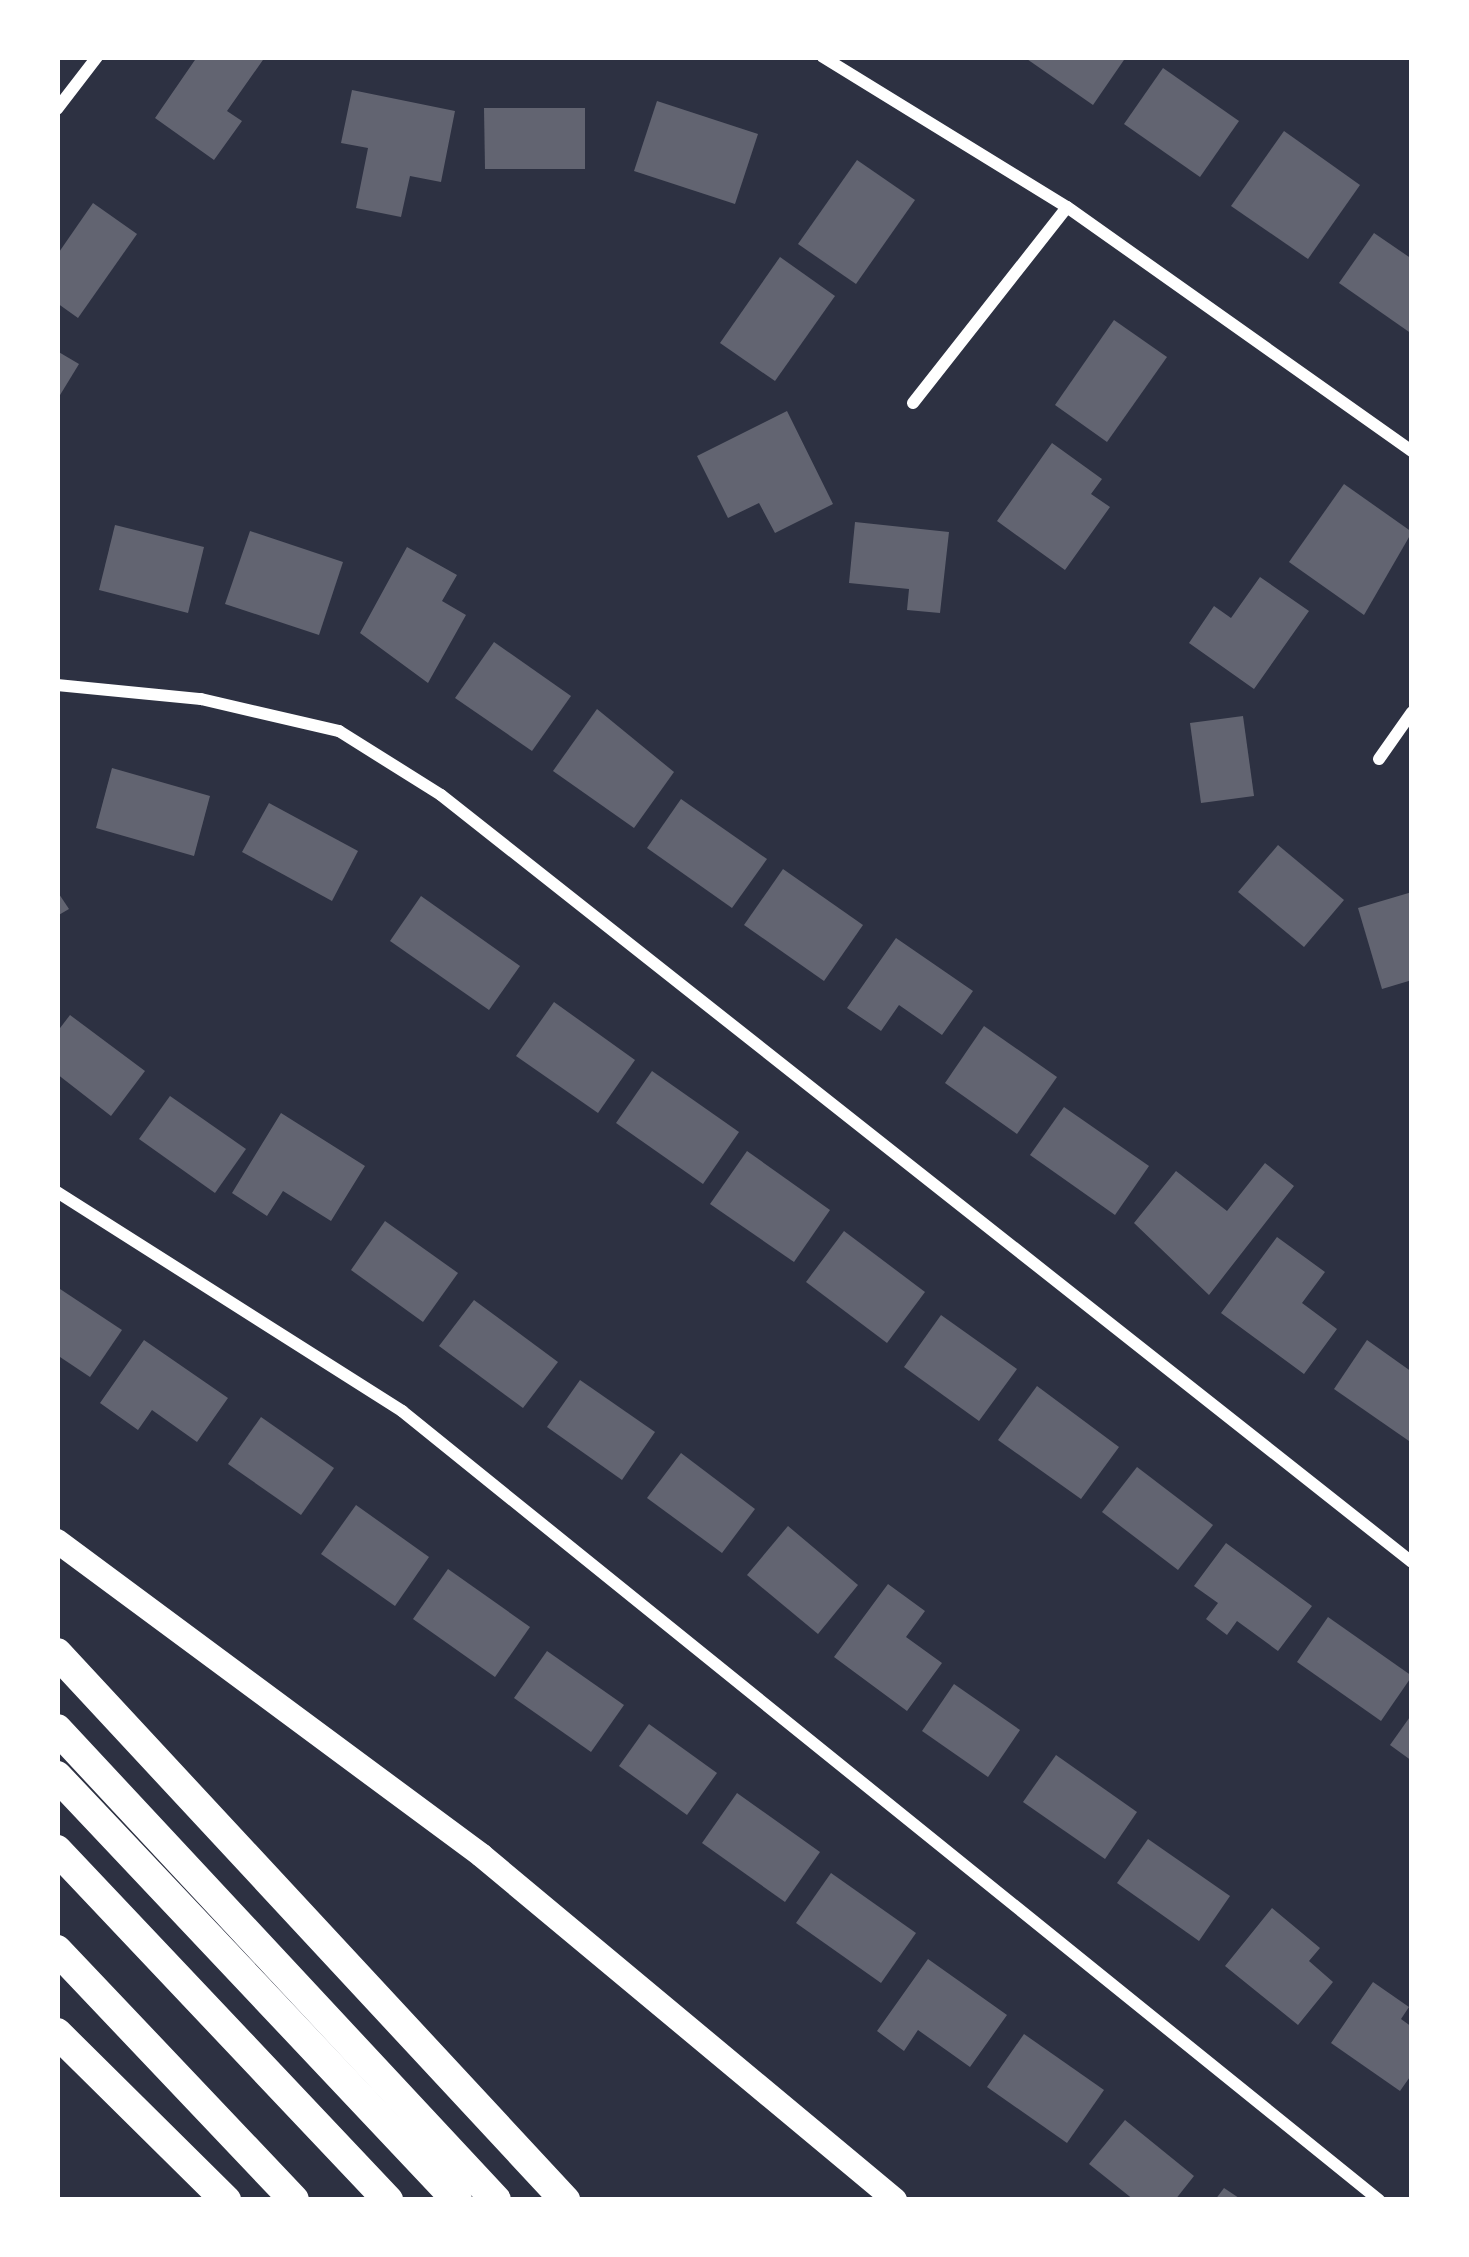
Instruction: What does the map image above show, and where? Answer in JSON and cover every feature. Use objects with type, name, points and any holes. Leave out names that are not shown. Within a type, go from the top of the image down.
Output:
[{"type":"highway","points":[[57,1653],[566,2200]]},
{"type":"highway","points":[[57,1729],[496,2200]]},
{"type":"highway","points":[[57,1777],[457,2200]]},
{"type":"highway","points":[[57,1850],[388,2200]]},
{"type":"highway","points":[[57,1949],[294,2200]]},
{"type":"highway","points":[[57,2033],[226,2200]]},
{"type":"main road","points":[[57,1541],[481,1855],[895,2200]]},
{"type":"street","points":[[57,109],[98,57]]},
{"type":"street","points":[[823,57],[1067,208],[1412,451]]},
{"type":"street","points":[[913,404],[1067,208]]},
{"type":"street","points":[[57,685],[201,699],[339,731],[441,795],[1412,1562]]},
{"type":"street","points":[[1379,759],[1412,712]]},
{"type":"street","points":[[57,1192],[402,1411],[1378,2200]]},
{"type":"building","points":[[197,57],[265,57],[227,111],[242,121],[214,160],[155,118]]},
{"type":"building","points":[[1024,57],[1126,57],[1093,105]]},
{"type":"building","points":[[1163,68],[1239,121],[1200,177],[1124,124]]},
{"type":"building","points":[[352,90],[455,111],[441,182],[410,176],[401,217],[356,208],[368,148],[341,143]]},
{"type":"building","points":[[657,101],[758,134],[735,204],[634,171]]},
{"type":"building","points":[[484,108],[585,108],[585,169],[485,169]]},
{"type":"building","points":[[1284,131],[1360,185],[1308,259],[1231,206]]},
{"type":"building","points":[[857,160],[915,200],[856,284],[798,244]]},
{"type":"building","points":[[93,203],[137,234],[78,318],[57,303],[57,255]]},
{"type":"building","points":[[1374,233],[1412,259],[1412,334],[1339,283]]},
{"type":"building","points":[[780,257],[835,296],[775,381],[720,343]]},
{"type":"building","points":[[1114,320],[1167,357],[1107,442],[1055,405]]},
{"type":"building","points":[[57,351],[79,364],[57,400]]},
{"type":"building","points":[[787,411],[833,504],[775,533],[759,503],[728,518],[697,456]]},
{"type":"building","points":[[1052,443],[1102,479],[1091,494],[1110,507],[1065,570],[997,521]]},
{"type":"building","points":[[1344,484],[1412,532],[1364,615],[1289,562]]},
{"type":"building","points":[[855,522],[949,532],[940,613],[907,610],[909,589],[849,583]]},
{"type":"building","points":[[115,525],[204,547],[188,613],[99,590]]},
{"type":"building","points":[[250,531],[343,562],[319,635],[225,604]]},
{"type":"building","points":[[407,547],[457,575],[442,601],[466,615],[428,683],[360,633]]},
{"type":"building","points":[[1260,577],[1309,611],[1254,689],[1189,643],[1214,606],[1231,618]]},
{"type":"building","points":[[494,642],[571,696],[532,751],[455,698]]},
{"type":"building","points":[[597,709],[674,772],[634,828],[553,771]]},
{"type":"building","points":[[1243,716],[1254,796],[1201,803],[1190,723]]},
{"type":"building","points":[[112,768],[210,796],[194,856],[96,828]]},
{"type":"building","points":[[681,799],[767,859],[732,908],[647,848]]},
{"type":"building","points":[[269,803],[358,851],[332,901],[242,852]]},
{"type":"building","points":[[1278,845],[1344,900],[1304,947],[1238,892]]},
{"type":"building","points":[[783,869],[863,925],[824,981],[744,925]]},
{"type":"building","points":[[57,891],[69,909],[57,916]]},
{"type":"building","points":[[1412,892],[1412,980],[1382,989],[1358,908]]},
{"type":"building","points":[[421,896],[520,966],[489,1010],[390,941]]},
{"type":"building","points":[[896,938],[973,991],[942,1035],[899,1005],[881,1031],[847,1008]]},
{"type":"building","points":[[554,1002],[635,1060],[598,1113],[516,1056]]},
{"type":"building","points":[[70,1015],[145,1071],[111,1116],[57,1074],[57,1032]]},
{"type":"building","points":[[984,1026],[1057,1077],[1017,1134],[945,1083]]},
{"type":"building","points":[[652,1071],[739,1132],[703,1184],[616,1123]]},
{"type":"building","points":[[170,1096],[246,1149],[215,1193],[139,1139]]},
{"type":"building","points":[[1064,1107],[1149,1166],[1115,1215],[1030,1155]]},
{"type":"building","points":[[281,1113],[365,1166],[331,1221],[283,1191],[267,1216],[232,1193]]},
{"type":"building","points":[[747,1151],[830,1210],[794,1262],[710,1204]]},
{"type":"building","points":[[1265,1163],[1294,1186],[1209,1295],[1134,1223],[1176,1171],[1227,1211]]},
{"type":"building","points":[[385,1221],[458,1273],[423,1322],[351,1270]]},
{"type":"building","points":[[844,1231],[925,1292],[887,1343],[806,1282]]},
{"type":"building","points":[[1277,1237],[1325,1272],[1302,1303],[1337,1329],[1304,1374],[1221,1313]]},
{"type":"building","points":[[57,1287],[122,1330],[90,1377],[57,1355]]},
{"type":"building","points":[[474,1300],[558,1362],[523,1408],[439,1346]]},
{"type":"building","points":[[941,1315],[1017,1369],[979,1421],[904,1367]]},
{"type":"building","points":[[144,1340],[228,1398],[197,1442],[152,1410],[138,1430],[100,1403]]},
{"type":"building","points":[[1367,1340],[1412,1372],[1409,1441],[1334,1389]]},
{"type":"building","points":[[580,1380],[655,1432],[622,1480],[547,1427]]},
{"type":"building","points":[[1037,1386],[1119,1447],[1081,1499],[998,1440]]},
{"type":"building","points":[[261,1417],[334,1468],[301,1515],[228,1464]]},
{"type":"building","points":[[681,1453],[755,1509],[722,1553],[647,1498]]},
{"type":"building","points":[[1137,1467],[1213,1525],[1178,1570],[1102,1512]]},
{"type":"building","points":[[356,1505],[429,1557],[395,1606],[321,1554]]},
{"type":"building","points":[[788,1526],[858,1585],[818,1634],[747,1575]]},
{"type":"building","points":[[1226,1543],[1312,1606],[1278,1651],[1237,1621],[1227,1635],[1206,1619],[1218,1603],[1194,1586]]},
{"type":"building","points":[[448,1569],[530,1627],[495,1677],[413,1619]]},
{"type":"building","points":[[888,1584],[925,1611],[906,1637],[942,1663],[907,1711],[834,1657]]},
{"type":"building","points":[[1328,1617],[1412,1676],[1381,1721],[1297,1662]]},
{"type":"building","points":[[547,1651],[624,1705],[591,1752],[514,1698]]},
{"type":"building","points":[[954,1684],[1020,1730],[988,1777],[922,1731]]},
{"type":"building","points":[[1412,1714],[1412,1761],[1390,1745]]},
{"type":"building","points":[[649,1724],[717,1773],[687,1815],[619,1766]]},
{"type":"building","points":[[1056,1755],[1137,1812],[1105,1859],[1023,1802]]},
{"type":"building","points":[[737,1793],[820,1852],[785,1902],[702,1843]]},
{"type":"building","points":[[1148,1839],[1230,1896],[1199,1941],[1117,1883]]},
{"type":"building","points":[[831,1873],[916,1933],[881,1983],[796,1923]]},
{"type":"building","points":[[1272,1908],[1320,1948],[1309,1961],[1333,1982],[1298,2025],[1225,1966]]},
{"type":"building","points":[[928,1959],[1007,2015],[970,2067],[918,2030],[904,2051],[877,2031]]},
{"type":"building","points":[[1373,1982],[1409,2007],[1401,2019],[1412,2027],[1412,2074],[1400,2091],[1331,2043]]},
{"type":"building","points":[[1024,2034],[1104,2090],[1067,2143],[987,2087]]},
{"type":"building","points":[[1125,2120],[1194,2176],[1175,2200],[1134,2200],[1089,2164]]},
{"type":"building","points":[[1224,2188],[1242,2200],[1215,2200]]}]
